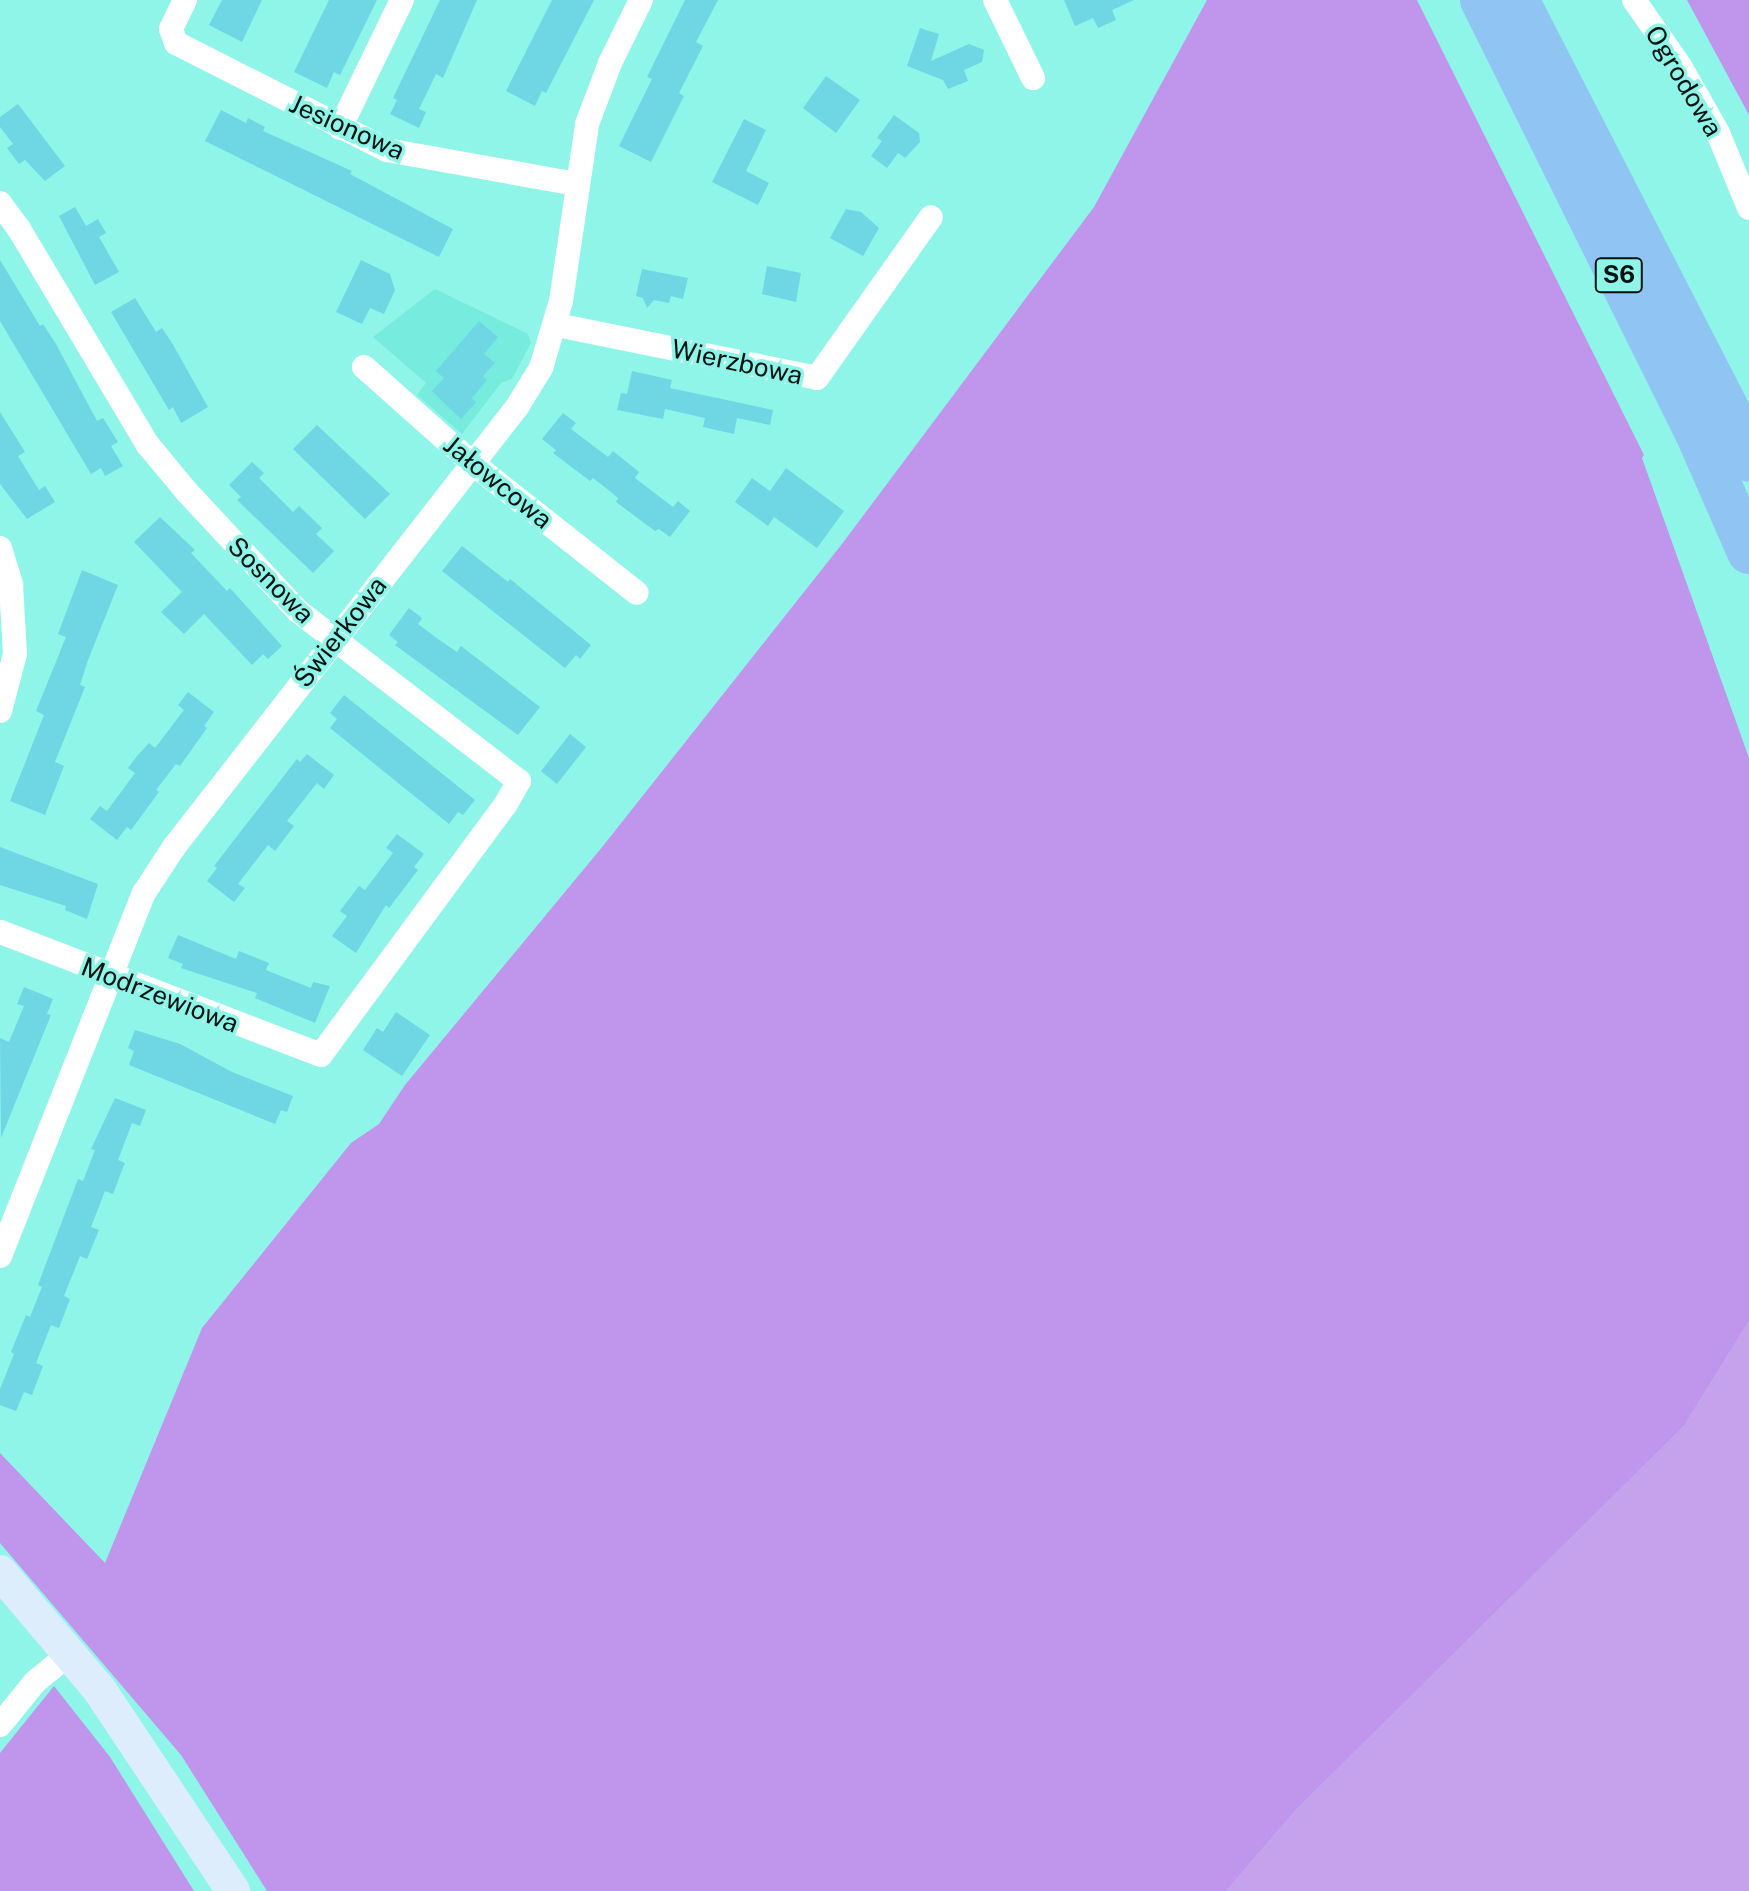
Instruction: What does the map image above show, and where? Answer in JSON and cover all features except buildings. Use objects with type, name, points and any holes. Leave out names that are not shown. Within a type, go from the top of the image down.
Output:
[{"type":"highway","name":"S6","points":[[1482,0],[1697,433],[1749,552]]},
{"type":"highway","name":"S6","points":[[1517,0],[1732,419],[1749,460]]},
{"type":"main road","points":[[0,1572],[70,1653],[129,1731],[233,1891]]},
{"type":"street","name":"Jesionowa","points":[[185,0],[171,29],[176,43],[340,128],[403,156],[576,184]]},
{"type":"street","points":[[340,128],[402,0]]},
{"type":"street","name":"Świerkowa","points":[[0,1256],[144,893],[174,847],[530,388],[557,325],[576,184],[593,105],[641,0]]},
{"type":"street","points":[[995,0],[1033,78]]},
{"type":"street","name":"Ogrodowa","points":[[1634,0],[1680,66],[1705,109],[1749,208]]},
{"type":"street","name":"Sosnowa","points":[[0,203],[19,229],[114,391],[168,471],[298,611],[519,781],[505,805],[321,1055]]},
{"type":"street","name":"Wierzbowa","points":[[557,325],[817,378],[823,375],[931,217]]},
{"type":"street","name":"Jałowcowa","points":[[364,367],[471,462],[637,593]]},
{"type":"street","points":[[0,548],[15,654],[0,711]]},
{"type":"street","name":"Modrzewiowa","points":[[0,932],[321,1055]]},
{"type":"street","points":[[0,1725],[35,1682],[70,1653]]},
{"type":"shaded area","points":[[1207,0],[1417,0],[1644,455],[1642,458],[1749,758],[1749,1321],[1684,1426],[1296,1810],[1226,1891],[267,1891],[181,1755],[0,1543],[0,1453],[105,1563],[202,1328],[351,1143],[379,1124],[405,1085],[603,846],[842,544],[1094,207]]},
{"type":"shaded area","points":[[1687,0],[1749,0],[1749,115]]},
{"type":"shaded area","points":[[435,289],[528,334],[531,343],[512,379],[501,383],[462,434],[417,395],[426,383],[373,337]]},
{"type":"shaded area","points":[[1749,1321],[1749,1891],[1226,1891],[1296,1810],[1684,1426]]},
{"type":"shaded area","points":[[54,1686],[110,1757],[194,1891],[0,1891],[0,1753]]}]
